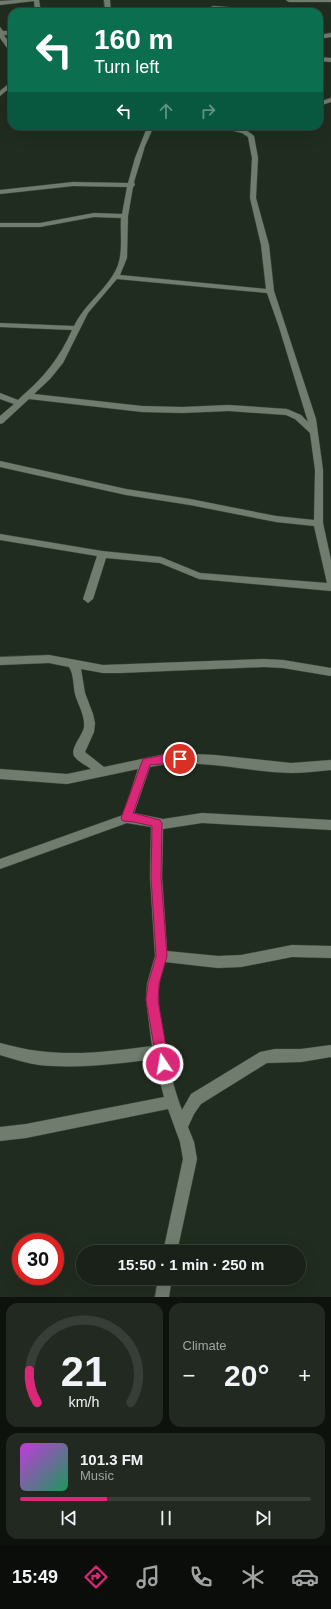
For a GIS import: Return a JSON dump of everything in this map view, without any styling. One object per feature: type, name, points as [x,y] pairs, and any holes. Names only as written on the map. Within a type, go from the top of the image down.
[{"type":"street","points":[[0,3],[32,0]]},
{"type":"street","points":[[289,0],[331,0]]},
{"type":"street","points":[[1,34],[8,45]]},
{"type":"street","points":[[0,94],[8,87]]},
{"type":"street","points":[[0,420],[48,377],[60,361],[84,313],[115,277],[121,266],[124,255],[125,216],[139,153],[150,130]]},
{"type":"street","points":[[238,130],[244,131],[251,136],[255,158],[253,198],[265,245],[270,291],[312,419],[319,470],[318,523],[331,581]]},
{"type":"street","points":[[0,192],[73,184],[132,185]]},
{"type":"street","points":[[0,224],[40,225],[94,215],[125,216]]},
{"type":"street","points":[[115,277],[270,291]]},
{"type":"street","points":[[0,324],[46,328],[76,328]]},
{"type":"street","points":[[0,396],[19,403]]},
{"type":"street","points":[[27,396],[142,409],[182,410],[228,408],[287,412],[298,417],[313,431]]},
{"type":"street","points":[[0,464],[126,492],[190,502],[276,519],[318,523]]},
{"type":"street","points":[[0,537],[102,554],[161,560],[199,576],[331,587]]},
{"type":"street","points":[[88,599],[102,554]]},
{"type":"street","points":[[0,661],[49,658],[103,669],[264,663],[331,672]]},
{"type":"street","points":[[73,664],[78,673],[80,693],[89,715],[89,728],[87,735],[79,749],[79,754],[103,772]]},
{"type":"street","points":[[0,774],[67,779],[170,758],[291,768],[331,765]]},
{"type":"street","points":[[127,818],[146,762]]},
{"type":"street","points":[[0,864],[127,818],[134,817],[167,824],[200,818],[256,820],[303,825],[331,825]]},
{"type":"street","points":[[157,823],[156,877],[161,956],[152,992],[160,1052],[172,1102],[187,1142],[190,1159],[172,1245]]},
{"type":"street","points":[[161,956],[218,962],[241,961],[292,951],[331,952]]},
{"type":"street","points":[[0,1049],[38,1058],[55,1059],[108,1058],[160,1052]]},
{"type":"street","points":[[181,1127],[189,1109],[196,1099],[265,1057],[274,1055],[307,1055],[323,1050],[331,1051]]},
{"type":"street","points":[[0,1134],[26,1131],[172,1102]]},
{"type":"street","points":[[162,1297],[164,1285]]},
{"type":"route","points":[[163,1064],[152,1000],[153,984],[161,956],[156,877],[157,823],[134,817],[127,818],[146,762],[170,758],[180,759]]}]
